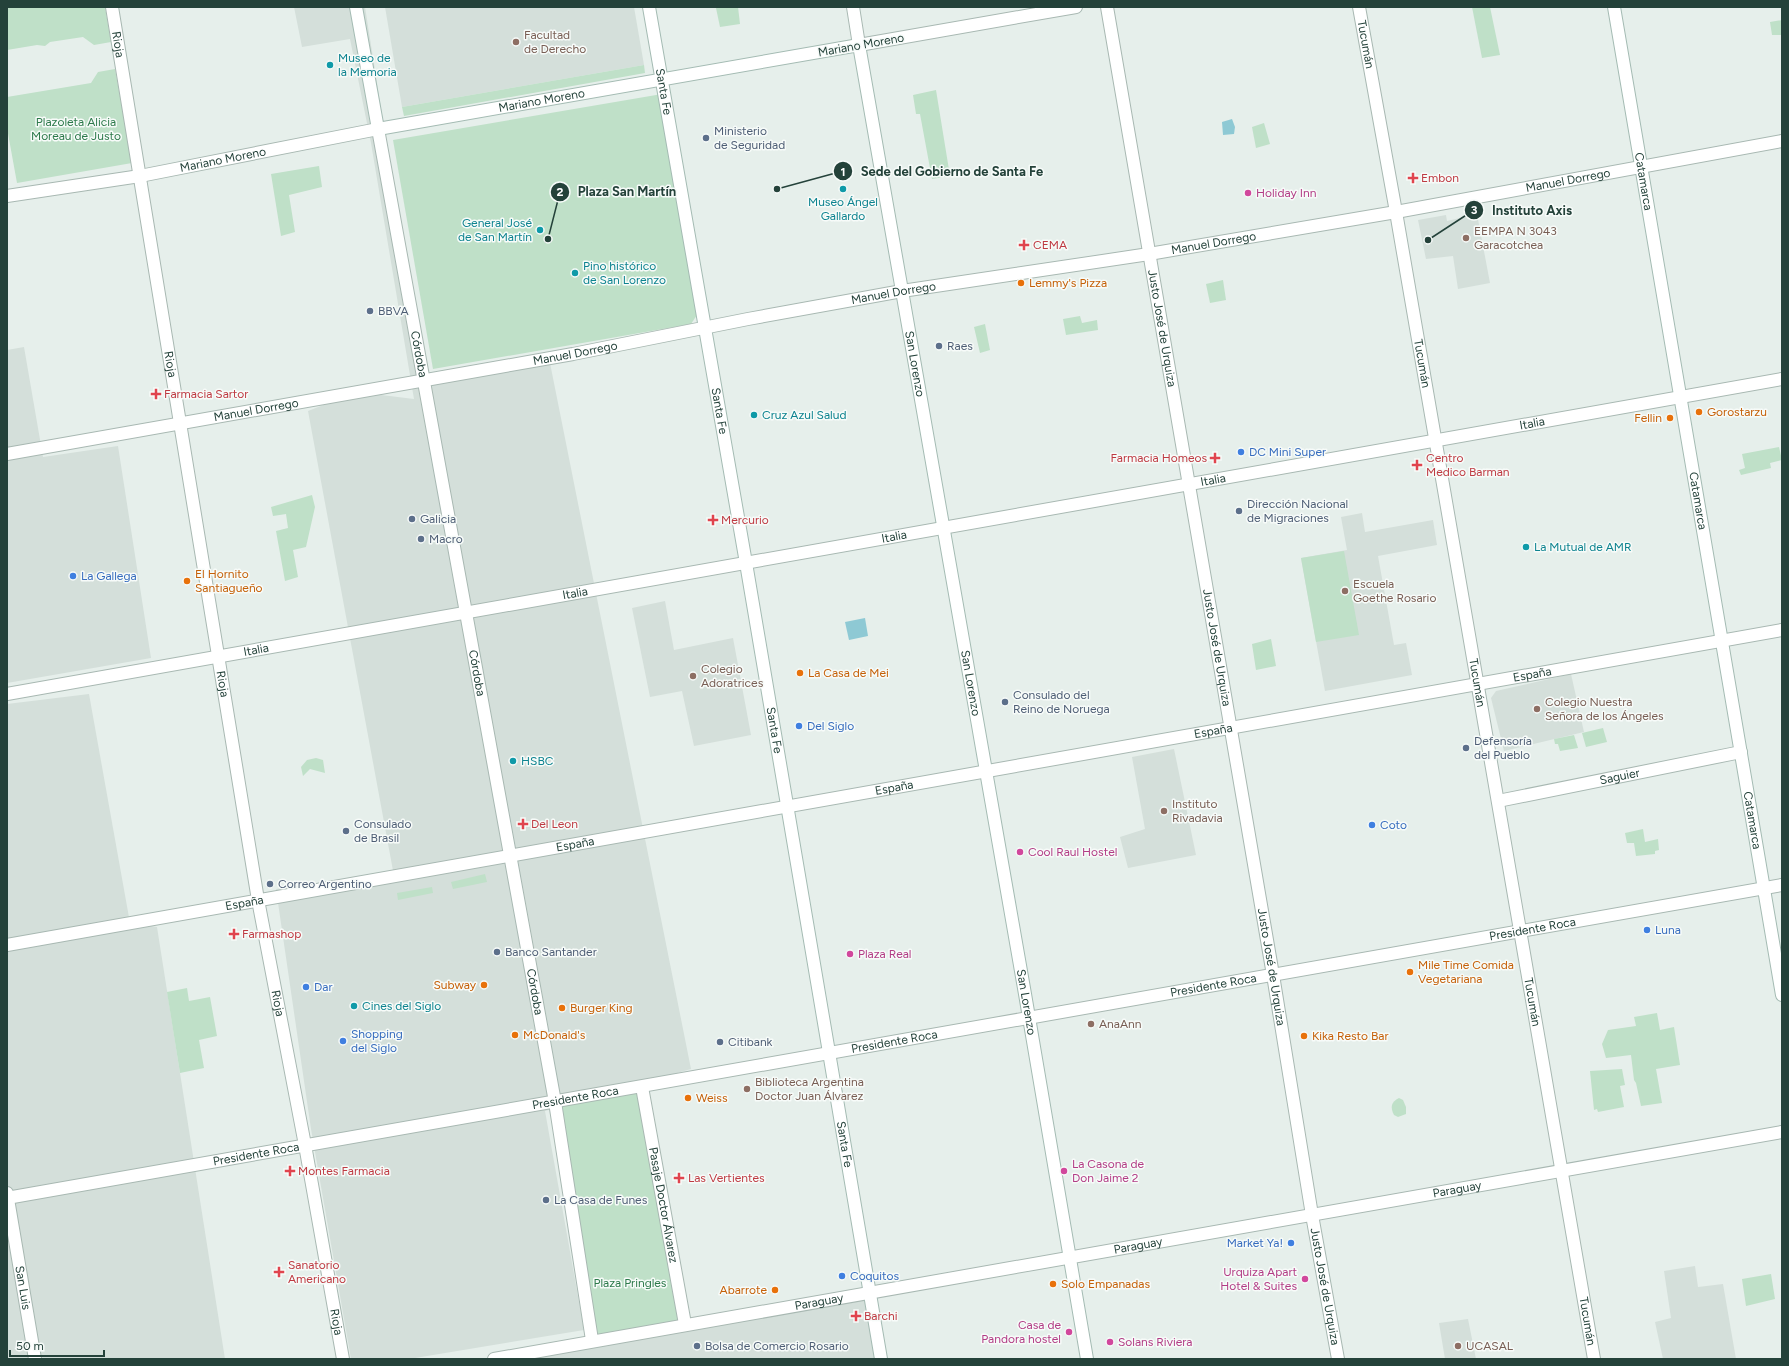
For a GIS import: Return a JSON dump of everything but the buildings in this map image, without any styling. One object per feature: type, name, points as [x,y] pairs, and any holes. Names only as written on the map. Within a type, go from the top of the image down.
[{"type":"street","name":"Rioja","points":[[112,7],[258,900],[305,1145],[343,1359]]},
{"type":"street","name":"Córdoba","points":[[356,7],[555,1102],[592,1340]]},
{"type":"street","name":"Santa Fe","points":[[649,7],[746,563],[786,807],[881,1359]]},
{"type":"street","name":"San Lorenzo","points":[[852,7],[944,528],[1087,1359]]},
{"type":"street","name":"Mariano Moreno","points":[[7,196],[140,176],[378,129],[1076,7]]},
{"type":"street","name":"Justo José de Urquiza","points":[[1107,7],[1273,975],[1312,1214],[1338,1359]]},
{"type":"street","name":"Tucumán","points":[[1359,7],[1436,441],[1594,1359]]},
{"type":"street","name":"Catamarca","points":[[1614,7],[1782,995]]},
{"type":"street","name":"Manuel Dorrego","points":[[7,454],[573,354],[705,327],[902,291],[1149,254],[1396,212],[1782,141]]},
{"type":"street","name":"Italia","points":[[7,694],[1782,379]]},
{"type":"street","name":"España","points":[[7,945],[1782,630]]},
{"type":"street","name":"Saguier","points":[[1498,801],[1741,752]]},
{"type":"street","name":"Presidente Roca","points":[[7,1196],[642,1087],[1782,885]]},
{"type":"street","name":"Pasaje Doctor Álvarez","points":[[642,1087],[685,1324]]},
{"type":"street","name":"Paraguay","points":[[494,1359],[592,1340],[1782,1132]]},
{"type":"street","name":"San Luis","points":[[7,1196],[36,1359]]},
{"type":"shaded area","points":[[294,7],[365,7],[424,380],[549,358],[691,1069],[545,1111],[584,1330],[409,1359],[351,1359],[311,1129],[276,889],[394,876],[308,411],[357,392],[414,399],[371,143],[350,39],[302,47]]},
{"type":"shaded area","name":"Facultad de Derecho","points":[[385,7],[634,7],[644,65],[402,107]]},
{"type":"shaded area","name":"EEMPA N 3043 Garacotchea","points":[[1477,214],[1490,283],[1458,289],[1453,256],[1426,259],[1418,220],[1446,215],[1447,221]]},
{"type":"shaded area","points":[[24,347],[43,457],[118,446],[151,658],[7,683],[7,350]]},
{"type":"shaded area","name":"Escuela Goethe Rosario","points":[[1362,513],[1365,532],[1433,520],[1437,545],[1378,556],[1394,645],[1406,643],[1412,675],[1325,691],[1301,558],[1347,550],[1341,517]]},
{"type":"shaded area","name":"Colegio Adoratrices","points":[[665,601],[674,650],[733,638],[751,735],[694,746],[682,691],[650,697],[632,608]]},
{"type":"shaded area","name":"Colegio Nuestra Señora de los Ángeles","points":[[1571,674],[1584,732],[1504,751],[1491,698],[1496,691]]},
{"type":"shaded area","points":[[89,694],[130,923],[157,927],[225,1359],[7,1359],[7,704]]},
{"type":"shaded area","name":"Instituto Rivadavia","points":[[1174,749],[1196,855],[1128,868],[1120,837],[1145,829],[1132,757]]},
{"type":"shaded area","points":[[1695,1266],[1698,1287],[1723,1284],[1736,1359],[1663,1359],[1655,1322],[1671,1318],[1664,1271]]},
{"type":"shaded area","points":[[869,1292],[881,1359],[494,1359]]},
{"type":"shaded area","name":"UCASAL","points":[[1468,1319],[1476,1359],[1445,1359],[1439,1323]]},
{"type":"green space","points":[[7,7],[105,7],[111,42],[94,45],[83,37],[50,42],[45,46],[37,45],[7,50]]},
{"type":"green space","points":[[738,7],[740,24],[720,27],[716,8]]},
{"type":"green space","points":[[1472,7],[1490,7],[1500,55],[1482,58]]},
{"type":"green space","points":[[1782,20],[1782,35],[1772,35],[1770,22]]},
{"type":"green space","points":[[644,65],[645,73],[404,116],[402,107]]},
{"type":"green space","name":"Plazoleta Alicia Moreau de Justo","points":[[115,69],[132,163],[17,183],[7,128],[7,97],[91,83],[98,72]]},
{"type":"green space","points":[[936,90],[950,176],[932,179],[920,114],[916,114],[913,95]]},
{"type":"green space","points":[[662,94],[699,312],[691,324],[433,369],[393,140]]},
{"type":"green space","points":[[1264,123],[1270,144],[1256,148],[1252,127]]},
{"type":"green space","points":[[319,166],[322,187],[289,195],[295,232],[281,236],[271,174]]},
{"type":"green space","points":[[1223,280],[1226,300],[1210,303],[1206,284]]},
{"type":"green space","points":[[1080,316],[1082,323],[1097,320],[1098,330],[1066,335],[1063,319]]},
{"type":"green space","points":[[985,324],[990,350],[980,353],[974,327]]},
{"type":"green space","points":[[1779,447],[1782,460],[1770,463],[1771,468],[1741,475],[1739,470],[1745,468],[1742,454]]},
{"type":"green space","points":[[312,495],[315,507],[306,547],[293,550],[298,577],[285,581],[276,531],[288,528],[286,514],[273,516],[271,507]]},
{"type":"green space","points":[[1344,551],[1359,635],[1316,642],[1301,558]]},
{"type":"green space","points":[[1271,639],[1276,666],[1256,670],[1252,644]]},
{"type":"green space","points":[[1603,728],[1607,742],[1586,747],[1582,733]]},
{"type":"green space","points":[[1574,735],[1578,748],[1560,751],[1558,744],[1555,744],[1554,739]]},
{"type":"green space","points":[[316,758],[323,760],[325,773],[310,769],[303,776],[301,767],[307,760]]},
{"type":"green space","points":[[1643,829],[1645,842],[1658,839],[1659,850],[1655,851],[1655,854],[1636,856],[1634,843],[1627,843],[1625,833]]},
{"type":"green space","points":[[485,874],[487,882],[453,889],[451,882]]},
{"type":"green space","points":[[432,887],[433,893],[398,900],[397,893]]},
{"type":"green space","points":[[187,988],[189,1001],[210,997],[217,1036],[199,1040],[204,1068],[180,1073],[167,992]]},
{"type":"green space","points":[[1657,1013],[1660,1030],[1674,1027],[1680,1065],[1656,1069],[1662,1103],[1641,1106],[1634,1080],[1631,1055],[1606,1058],[1602,1044],[1608,1030],[1636,1026],[1634,1017]]},
{"type":"green space","points":[[1622,1069],[1625,1085],[1620,1086],[1624,1107],[1598,1112],[1597,1109],[1594,1110],[1590,1071]]},
{"type":"green space","name":"Plaza Pringles","points":[[642,1087],[685,1324],[592,1340],[555,1102]]},
{"type":"green space","points":[[1399,1098],[1403,1100],[1406,1107],[1406,1114],[1398,1117],[1394,1115],[1392,1107],[1394,1101]]},
{"type":"green space","points":[[1771,1274],[1775,1299],[1746,1306],[1742,1279]]},
{"type":"water","points":[[1232,119],[1235,127],[1234,134],[1223,135],[1222,122]]},
{"type":"water","points":[[865,618],[868,636],[849,640],[845,622]]},
{"type":"place","name":"Facultad de Derecho","points":[[516,42]]},
{"type":"place","name":"Museo de la Memoria","points":[[330,65]]},
{"type":"place","name":"Ministerio de Seguridad","points":[[706,138]]},
{"type":"place","name":"Embon","points":[[1413,178]]},
{"type":"place","name":"Sede del Gobierno de Santa Fe","points":[[777,189]]},
{"type":"place","name":"Museo Ángel Gallardo","points":[[843,189]]},
{"type":"place","name":"Holiday Inn","points":[[1248,193]]},
{"type":"place","name":"General José de San Martín","points":[[540,230]]},
{"type":"place","name":"EEMPA N 3043 Garacotchea","points":[[1466,238]]},
{"type":"place","name":"Plaza San Martín","points":[[548,239]]},
{"type":"place","name":"Instituto Axis","points":[[1428,240]]},
{"type":"place","name":"CEMA","points":[[1024,245]]},
{"type":"place","name":"Pino histórico de San Lorenzo","points":[[575,273]]},
{"type":"place","name":"Lemmy's Pizza","points":[[1021,283]]},
{"type":"place","name":"BBVA","points":[[370,311]]},
{"type":"place","name":"Raes","points":[[939,346]]},
{"type":"place","name":"Farmacia Sartor","points":[[156,394]]},
{"type":"place","name":"Gorostarzu","points":[[1699,412]]},
{"type":"place","name":"Cruz Azul Salud","points":[[754,415]]},
{"type":"place","name":"Fellin","points":[[1670,418]]},
{"type":"place","name":"DC Mini Super","points":[[1241,452]]},
{"type":"place","name":"Farmacia Homeos","points":[[1215,458]]},
{"type":"place","name":"Centro Medico Barman","points":[[1417,465]]},
{"type":"place","name":"Dirección Nacional de Migraciones","points":[[1239,511]]},
{"type":"place","name":"Galicia","points":[[412,519]]},
{"type":"place","name":"Mercurio","points":[[713,520]]},
{"type":"place","name":"Macro","points":[[421,539]]},
{"type":"place","name":"La Mutual de AMR","points":[[1526,547]]},
{"type":"place","name":"La Gallega","points":[[73,576]]},
{"type":"place","name":"El Hornito Santiagueño","points":[[187,581]]},
{"type":"place","name":"Escuela Goethe Rosario","points":[[1345,591]]},
{"type":"place","name":"La Casa de Mei","points":[[800,673]]},
{"type":"place","name":"Colegio Adoratrices","points":[[693,676]]},
{"type":"place","name":"Consulado del Reino de Noruega","points":[[1005,702]]},
{"type":"place","name":"Colegio Nuestra Señora de los Ángeles","points":[[1537,709]]},
{"type":"place","name":"Del Siglo","points":[[799,726]]},
{"type":"place","name":"Defensoría del Pueblo","points":[[1466,748]]},
{"type":"place","name":"HSBC","points":[[513,761]]},
{"type":"place","name":"Instituto Rivadavia","points":[[1164,811]]},
{"type":"place","name":"Del Leon","points":[[523,824]]},
{"type":"place","name":"Coto","points":[[1372,825]]},
{"type":"place","name":"Consulado de Brasil","points":[[346,831]]},
{"type":"place","name":"Cool Raul Hostel","points":[[1020,852]]},
{"type":"place","name":"Correo Argentino","points":[[270,884]]},
{"type":"place","name":"Luna","points":[[1647,930]]},
{"type":"place","name":"Farmashop","points":[[234,934]]},
{"type":"place","name":"Banco Santander","points":[[497,952]]},
{"type":"place","name":"Plaza Real","points":[[850,954]]},
{"type":"place","name":"Mile Time Comida Vegetariana","points":[[1410,972]]},
{"type":"place","name":"Subway","points":[[484,985]]},
{"type":"place","name":"Dar","points":[[306,987]]},
{"type":"place","name":"Cines del Siglo","points":[[354,1006]]},
{"type":"place","name":"Burger King","points":[[562,1008]]},
{"type":"place","name":"AnaAnn","points":[[1091,1024]]},
{"type":"place","name":"McDonald's","points":[[515,1035]]},
{"type":"place","name":"Kika Resto Bar","points":[[1304,1036]]},
{"type":"place","name":"Shopping del Siglo","points":[[343,1041]]},
{"type":"place","name":"Citibank","points":[[720,1042]]},
{"type":"place","name":"Biblioteca Argentina Doctor Juan Álvarez","points":[[747,1089]]},
{"type":"place","name":"Weiss","points":[[688,1098]]},
{"type":"place","name":"Montes Farmacia","points":[[290,1171]]},
{"type":"place","name":"La Casona de Don Jaime 2","points":[[1064,1171]]},
{"type":"place","name":"Las Vertientes","points":[[679,1178]]},
{"type":"place","name":"La Casa de Funes","points":[[546,1200]]},
{"type":"place","name":"Market Ya!","points":[[1291,1243]]},
{"type":"place","name":"Sanatorio Americano","points":[[279,1272]]},
{"type":"place","name":"Coquitos","points":[[842,1276]]},
{"type":"place","name":"Urquiza Apart Hotel & Suites","points":[[1305,1279]]},
{"type":"place","name":"Solo Empanadas","points":[[1053,1284]]},
{"type":"place","name":"Abarrote","points":[[775,1290]]},
{"type":"place","name":"Barchi","points":[[856,1316]]},
{"type":"place","name":"Casa de Pandora hostel","points":[[1069,1332]]},
{"type":"place","name":"Solans Riviera","points":[[1110,1342]]},
{"type":"place","name":"Bolsa de Comercio Rosario","points":[[697,1346]]},
{"type":"place","name":"UCASAL","points":[[1458,1346]]}]
